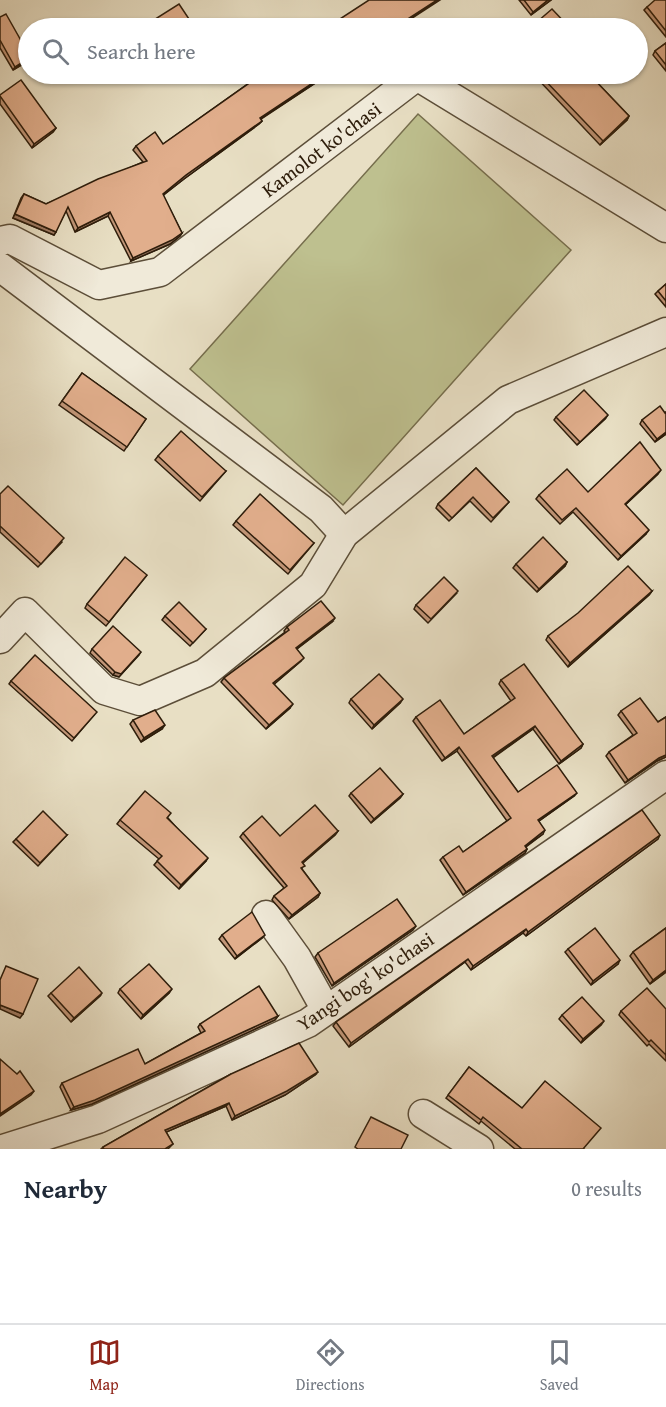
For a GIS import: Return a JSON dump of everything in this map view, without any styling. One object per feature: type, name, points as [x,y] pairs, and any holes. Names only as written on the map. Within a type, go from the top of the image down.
[{"type":"street","name":"Kamolot ko'chasi","points":[[0,241],[10,239],[99,285],[160,272],[407,84]]},
{"type":"street","name":"Kamolot ko'chasi","points":[[430,84],[666,228]]},
{"type":"street","points":[[0,267],[321,509],[344,534]]},
{"type":"street","points":[[0,639],[25,612],[104,690],[140,701],[205,673],[313,585],[344,534],[508,400],[666,332]]},
{"type":"street","name":"Yangi bog' ko'chasi","points":[[3,1149],[98,1119],[308,1023],[666,775]]},
{"type":"street","points":[[266,915],[297,958],[326,1010]]},
{"type":"street","points":[[423,1114],[479,1149]]},
{"type":"green space","points":[[418,114],[571,250],[343,505],[190,369]]},
{"type":"building","points":[[369,0],[437,0],[409,18],[341,18]]},
{"type":"building","points":[[524,0],[548,0],[533,12]]},
{"type":"building","points":[[655,0],[666,0],[666,31],[647,7]]},
{"type":"building","points":[[179,4],[188,18],[157,18]]},
{"type":"building","points":[[552,9],[561,18],[542,18]]},
{"type":"building","points":[[6,14],[18,35],[18,65],[15,67],[0,40],[0,17]]},
{"type":"building","points":[[666,43],[666,65],[655,51]]},
{"type":"building","points":[[18,82],[24,84],[56,128],[34,144],[0,95]]},
{"type":"building","points":[[248,84],[311,84],[260,118],[262,121],[163,194],[182,233],[133,258],[110,212],[78,228],[68,207],[56,232],[15,214],[24,194],[46,204],[98,179],[147,161],[136,146],[155,132],[163,144]]},
{"type":"building","points":[[549,84],[599,84],[629,116],[603,141]]},
{"type":"building","points":[[666,284],[666,301],[658,291]]},
{"type":"building","points":[[82,373],[146,419],[127,447],[62,401]]},
{"type":"building","points":[[584,390],[608,415],[580,442],[556,417]]},
{"type":"building","points":[[660,406],[666,412],[666,432],[657,439],[642,420]]},
{"type":"building","points":[[181,431],[226,471],[202,497],[158,456]]},
{"type":"building","points":[[640,442],[661,470],[625,504],[649,530],[621,556],[576,508],[562,520],[539,495],[567,469],[588,492]]},
{"type":"building","points":[[476,468],[509,502],[493,518],[473,497],[452,518],[438,504]]},
{"type":"building","points":[[8,486],[64,538],[41,564],[0,526],[0,494]]},
{"type":"building","points":[[260,494],[314,543],[290,570],[236,521]]},
{"type":"building","points":[[543,537],[567,562],[539,589],[516,564]]},
{"type":"building","points":[[125,557],[147,575],[109,622],[87,604]]},
{"type":"building","points":[[628,566],[652,591],[570,663],[548,636],[578,613]]},
{"type":"building","points":[[444,577],[458,591],[431,619],[416,605]]},
{"type":"building","points":[[321,601],[335,618],[296,648],[304,658],[273,683],[293,704],[269,725],[224,678],[289,630],[287,627]]},
{"type":"building","points":[[179,602],[206,629],[193,643],[165,616]]},
{"type":"building","points":[[113,626],[141,652],[121,674],[115,672],[92,649]]},
{"type":"building","points":[[35,655],[97,712],[74,738],[11,681]]},
{"type":"building","points":[[524,664],[583,744],[561,761],[535,726],[492,756],[518,792],[557,765],[577,793],[538,820],[545,830],[525,846],[527,849],[466,892],[443,857],[459,846],[463,852],[511,818],[459,747],[445,758],[416,717],[440,700],[464,734],[515,698],[501,680]]},
{"type":"building","points":[[379,674],[403,699],[374,725],[351,699]]},
{"type":"building","points":[[640,698],[658,722],[666,717],[666,755],[628,780],[609,752],[637,733],[621,711]]},
{"type":"building","points":[[155,710],[165,725],[144,738],[133,720]]},
{"type":"building","points":[[380,768],[403,794],[374,819],[351,793]]},
{"type":"building","points":[[145,791],[171,813],[167,818],[208,858],[181,885],[157,861],[162,856],[120,820]]},
{"type":"building","points":[[315,805],[338,831],[302,862],[305,866],[301,868],[320,893],[292,915],[274,896],[287,886],[243,833],[262,816],[280,836]]},
{"type":"building","points":[[642,810],[660,835],[528,932],[526,929],[473,966],[468,959],[351,1043],[336,1022]]},
{"type":"building","points":[[43,811],[67,835],[40,863],[16,839]]},
{"type":"building","points":[[397,899],[416,926],[334,983],[318,953]]},
{"type":"building","points":[[252,912],[265,935],[237,956],[222,935]]},
{"type":"building","points":[[595,928],[620,960],[593,981],[568,949]]},
{"type":"building","points":[[666,928],[666,970],[653,980],[633,952]]},
{"type":"building","points":[[149,964],[172,989],[143,1015],[120,989]]},
{"type":"building","points":[[6,966],[38,979],[23,1014],[0,1005],[0,980]]},
{"type":"building","points":[[79,967],[102,993],[74,1018],[51,993]]},
{"type":"building","points":[[259,986],[278,1016],[95,1100],[74,1107],[62,1083],[138,1049],[145,1064],[205,1031],[200,1024]]},
{"type":"building","points":[[647,988],[666,1009],[666,1055],[651,1040],[649,1042],[621,1011]]},
{"type":"building","points":[[582,997],[604,1021],[583,1039],[562,1015]]},
{"type":"building","points":[[299,1043],[318,1072],[287,1091],[235,1116],[229,1103],[165,1130],[173,1144],[165,1149],[104,1149],[103,1147],[231,1074]]},
{"type":"building","points":[[0,1059],[17,1074],[20,1071],[34,1091],[0,1114]]},
{"type":"building","points":[[469,1067],[522,1108],[545,1081],[601,1128],[583,1149],[522,1149],[483,1117],[481,1120],[448,1095]]},
{"type":"building","points":[[371,1117],[408,1135],[401,1149],[358,1149],[355,1147]]}]
